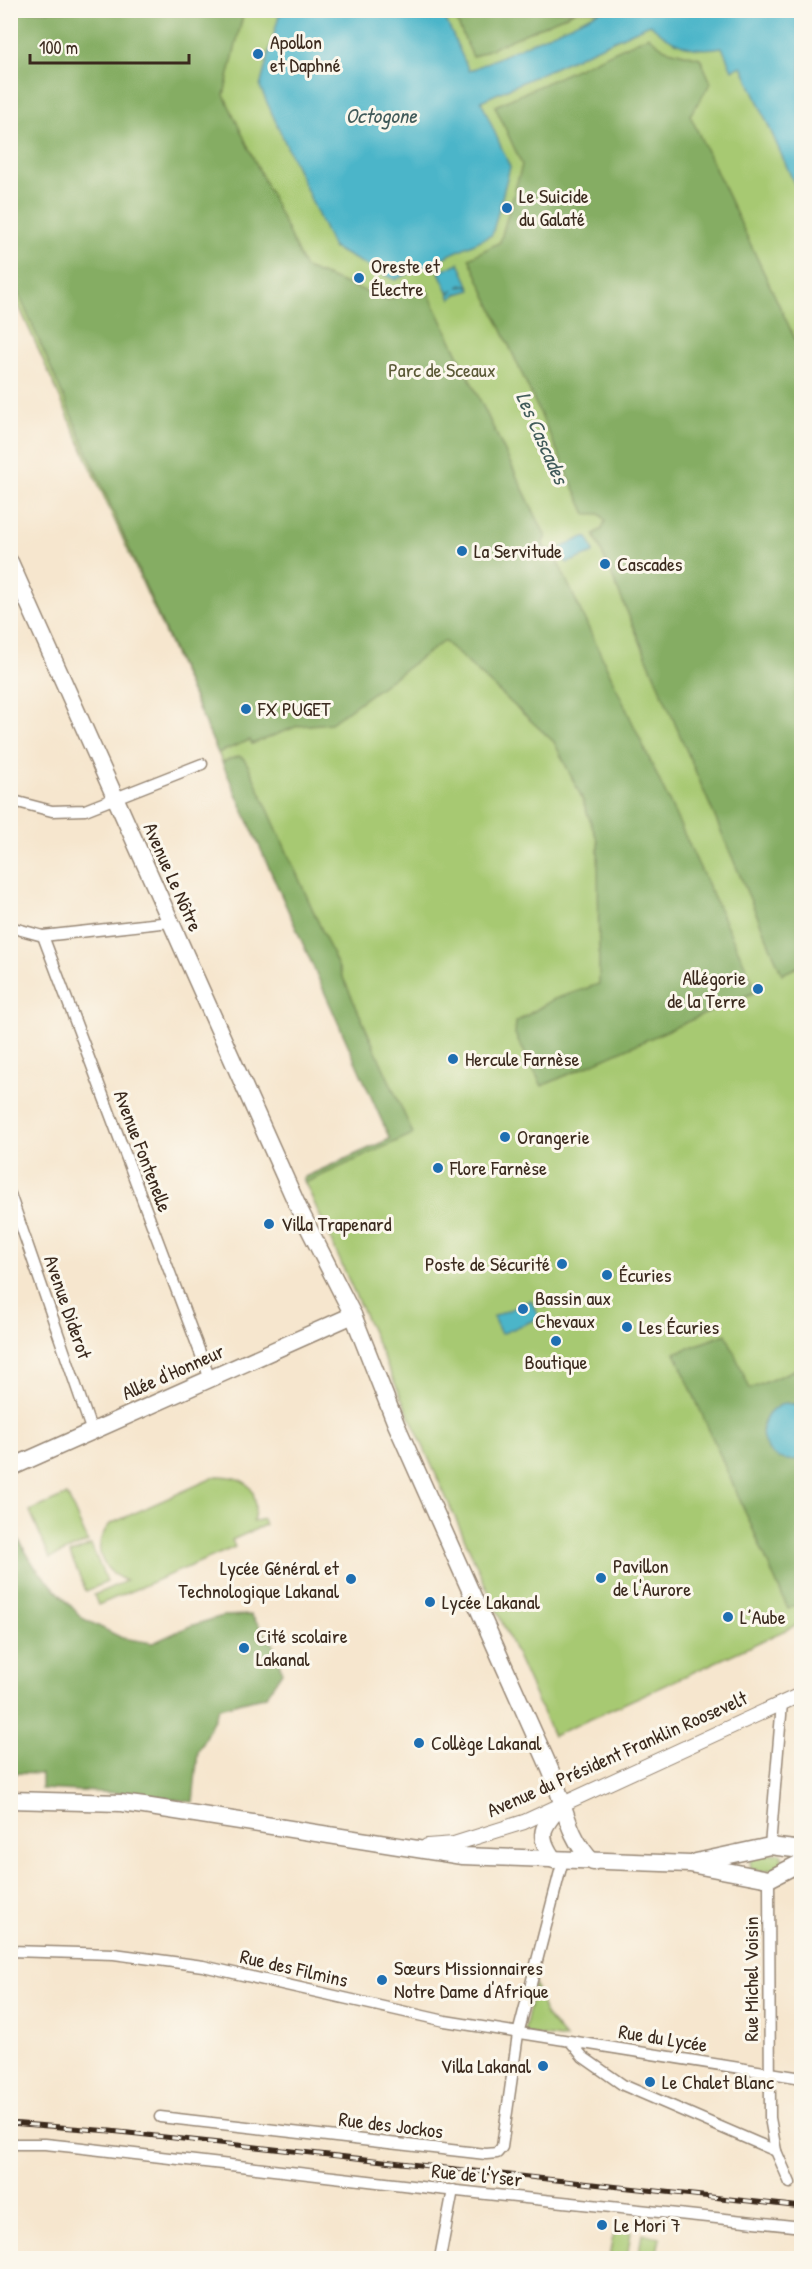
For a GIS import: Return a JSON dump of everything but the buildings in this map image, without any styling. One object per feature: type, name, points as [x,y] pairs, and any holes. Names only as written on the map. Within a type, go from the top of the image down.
[{"type":"main road","name":"Avenue Le Nôtre","points":[[10,562],[122,797],[171,922],[299,1209],[332,1293],[348,1316],[537,1740],[572,1834],[579,1847],[590,1859]]},
{"type":"main road","name":"Allée d'Honneur","points":[[10,1468],[348,1316]]},
{"type":"main road","name":"Avenue du Président Franklin Roosevelt","points":[[10,1800],[121,1803],[462,1856],[690,1864]]},
{"type":"main road","points":[[562,1804],[543,1829],[542,1834],[550,1858],[572,1834]]},
{"type":"main road","points":[[786,1848],[798,1868],[769,1879],[690,1864],[748,1851],[786,1848]]},
{"type":"main road","points":[[746,1874],[748,1851]]},
{"type":"street","points":[[10,800],[52,811],[85,810],[202,764]]},
{"type":"street","points":[[10,927],[43,936],[171,922]]},
{"type":"street","name":"Avenue Fontenelle","points":[[43,936],[210,1379]]},
{"type":"street","name":"Avenue Diderot","points":[[10,1194],[92,1432]]},
{"type":"street","name":"Avenue du Président Franklin Roosevelt","points":[[411,1847],[454,1844],[525,1822],[801,1694]]},
{"type":"street","points":[[782,1703],[786,1848]]},
{"type":"street","points":[[518,2034],[550,1858]]},
{"type":"street","name":"Rue Michel Voisin","points":[[769,1879],[770,2118],[776,2151],[790,2183]]},
{"type":"street","name":"Rue des Filmins","points":[[10,1951],[114,1953],[202,1966],[445,2021],[518,2034]]},
{"type":"street","name":"Rue du Lycée","points":[[518,2034],[801,2078]]},
{"type":"street","name":"Rue des Jockos","points":[[160,2117],[486,2154],[497,2152],[502,2147],[518,2034]]},
{"type":"street","points":[[571,2042],[583,2057],[623,2085],[776,2151]]},
{"type":"street","name":"Rue de l'Yser","points":[[10,2144],[45,2144],[801,2227]]},
{"type":"street","points":[[440,2259],[453,2190]]},
{"type":"green space","name":"Parc de Sceaux","points":[[10,11],[801,11],[801,1623],[553,1736],[303,1178],[390,1139],[11,288]]},
{"type":"green space","points":[[10,11],[244,11],[224,95],[305,268],[388,300],[425,286],[546,537],[543,545],[547,550],[552,550],[564,575],[757,991],[542,1086],[515,1034],[516,1022],[552,1000],[599,984],[598,842],[581,796],[554,742],[444,641],[331,723],[298,726],[252,744],[250,740],[218,753],[11,276]]},
{"type":"green space","points":[[452,11],[576,11],[473,57]]},
{"type":"green space","points":[[648,36],[665,49],[700,58],[711,83],[690,115],[801,352],[802,965],[782,974],[594,534],[602,529],[605,521],[599,514],[586,514],[469,258],[500,242],[522,165],[495,106]]},
{"type":"green space","points":[[239,756],[249,767],[413,1134],[305,1183],[303,1178],[390,1139],[222,762]]},
{"type":"green space","points":[[726,1334],[750,1389],[801,1367],[801,1405],[796,1403],[772,1412],[765,1419],[761,1432],[796,1460],[801,1458],[801,1603],[788,1609],[675,1353]]},
{"type":"green space","points":[[217,1476],[238,1479],[250,1487],[255,1502],[253,1522],[263,1519],[265,1525],[232,1540],[235,1547],[98,1605],[94,1595],[126,1581],[110,1571],[101,1557],[101,1541],[110,1524]]},
{"type":"green space","points":[[67,1495],[88,1542],[50,1558],[30,1511]]},
{"type":"green space","points":[[11,1527],[35,1567],[82,1618],[122,1638],[153,1643],[190,1626],[223,1616],[251,1615],[274,1645],[282,1672],[266,1696],[219,1708],[198,1752],[193,1802],[138,1794],[41,1789],[41,1774],[11,1773]]},
{"type":"green space","points":[[91,1545],[107,1582],[86,1591],[70,1554]]},
{"type":"green space","points":[[781,1853],[783,1864],[772,1870],[751,1869],[750,1861],[755,1855]]},
{"type":"green space","points":[[535,1983],[545,2014],[566,2039],[524,2033]]},
{"type":"green space","points":[[614,2229],[631,2232],[627,2258],[609,2258]]},
{"type":"green space","points":[[642,2234],[660,2237],[656,2258],[638,2258]]},
{"type":"water","name":"Octogone","points":[[290,10],[442,11],[469,71],[601,11],[801,11],[801,199],[742,66],[732,70],[722,47],[692,48],[674,42],[650,24],[481,101],[510,167],[492,235],[395,280],[333,248],[260,87],[279,15]]},
{"type":"water","points":[[459,263],[469,285],[458,287],[469,286],[471,290],[457,294],[451,299],[449,295],[455,289],[449,294],[439,272]]},
{"type":"water","points":[[584,537],[588,538],[593,553],[566,562],[560,550],[562,547]]},
{"type":"water","name":"Bassin aux Chevaux","points":[[531,1300],[539,1318],[501,1334],[493,1317]]},
{"type":"water","points":[[785,1403],[801,1405],[801,1458],[788,1460],[777,1457],[769,1451],[764,1441],[762,1431],[765,1420],[772,1410]]},
{"type":"railway","points":[[10,2123],[110,2131],[802,2207]]},
{"type":"place","name":"Apollon et Daphné","points":[[258,54]]},
{"type":"place","name":"Le Suicide du Galaté","points":[[507,208]]},
{"type":"place","name":"Oreste et Électre","points":[[359,278]]},
{"type":"place","name":"La Servitude","points":[[462,551]]},
{"type":"place","name":"Cascades","points":[[605,564]]},
{"type":"place","name":"FX PUGET","points":[[246,709]]},
{"type":"place","name":"Allégorie de la Terre","points":[[758,989]]},
{"type":"place","name":"Hercule Farnèse","points":[[453,1059]]},
{"type":"place","name":"Orangerie","points":[[505,1137]]},
{"type":"place","name":"Flore Farnèse","points":[[438,1168]]},
{"type":"place","name":"Villa Trapenard","points":[[269,1224]]},
{"type":"place","name":"Poste de Sécurité","points":[[562,1264]]},
{"type":"place","name":"Écuries","points":[[607,1275]]},
{"type":"place","name":"Bassin aux Chevaux","points":[[523,1309]]},
{"type":"place","name":"Les Écuries","points":[[627,1327]]},
{"type":"place","name":"Boutique","points":[[556,1341]]},
{"type":"place","name":"Pavillon de l'Aurore","points":[[601,1578]]},
{"type":"place","name":"Lycée Général et Technologique Lakanal","points":[[351,1579]]},
{"type":"place","name":"Lycée Lakanal","points":[[430,1602]]},
{"type":"place","name":"L’Aube","points":[[728,1617]]},
{"type":"place","name":"Cité scolaire Lakanal","points":[[244,1648]]},
{"type":"place","name":"Collège Lakanal","points":[[419,1743]]},
{"type":"place","name":"Sœurs Missionnaires Notre Dame d'Afrique","points":[[382,1980]]},
{"type":"place","name":"Villa Lakanal","points":[[543,2066]]},
{"type":"place","name":"Le Chalet Blanc","points":[[650,2082]]},
{"type":"place","name":"Le Mori 7","points":[[602,2225]]},
{"type":"water label","name":"Les Cascades","points":[[542,438]]}]
